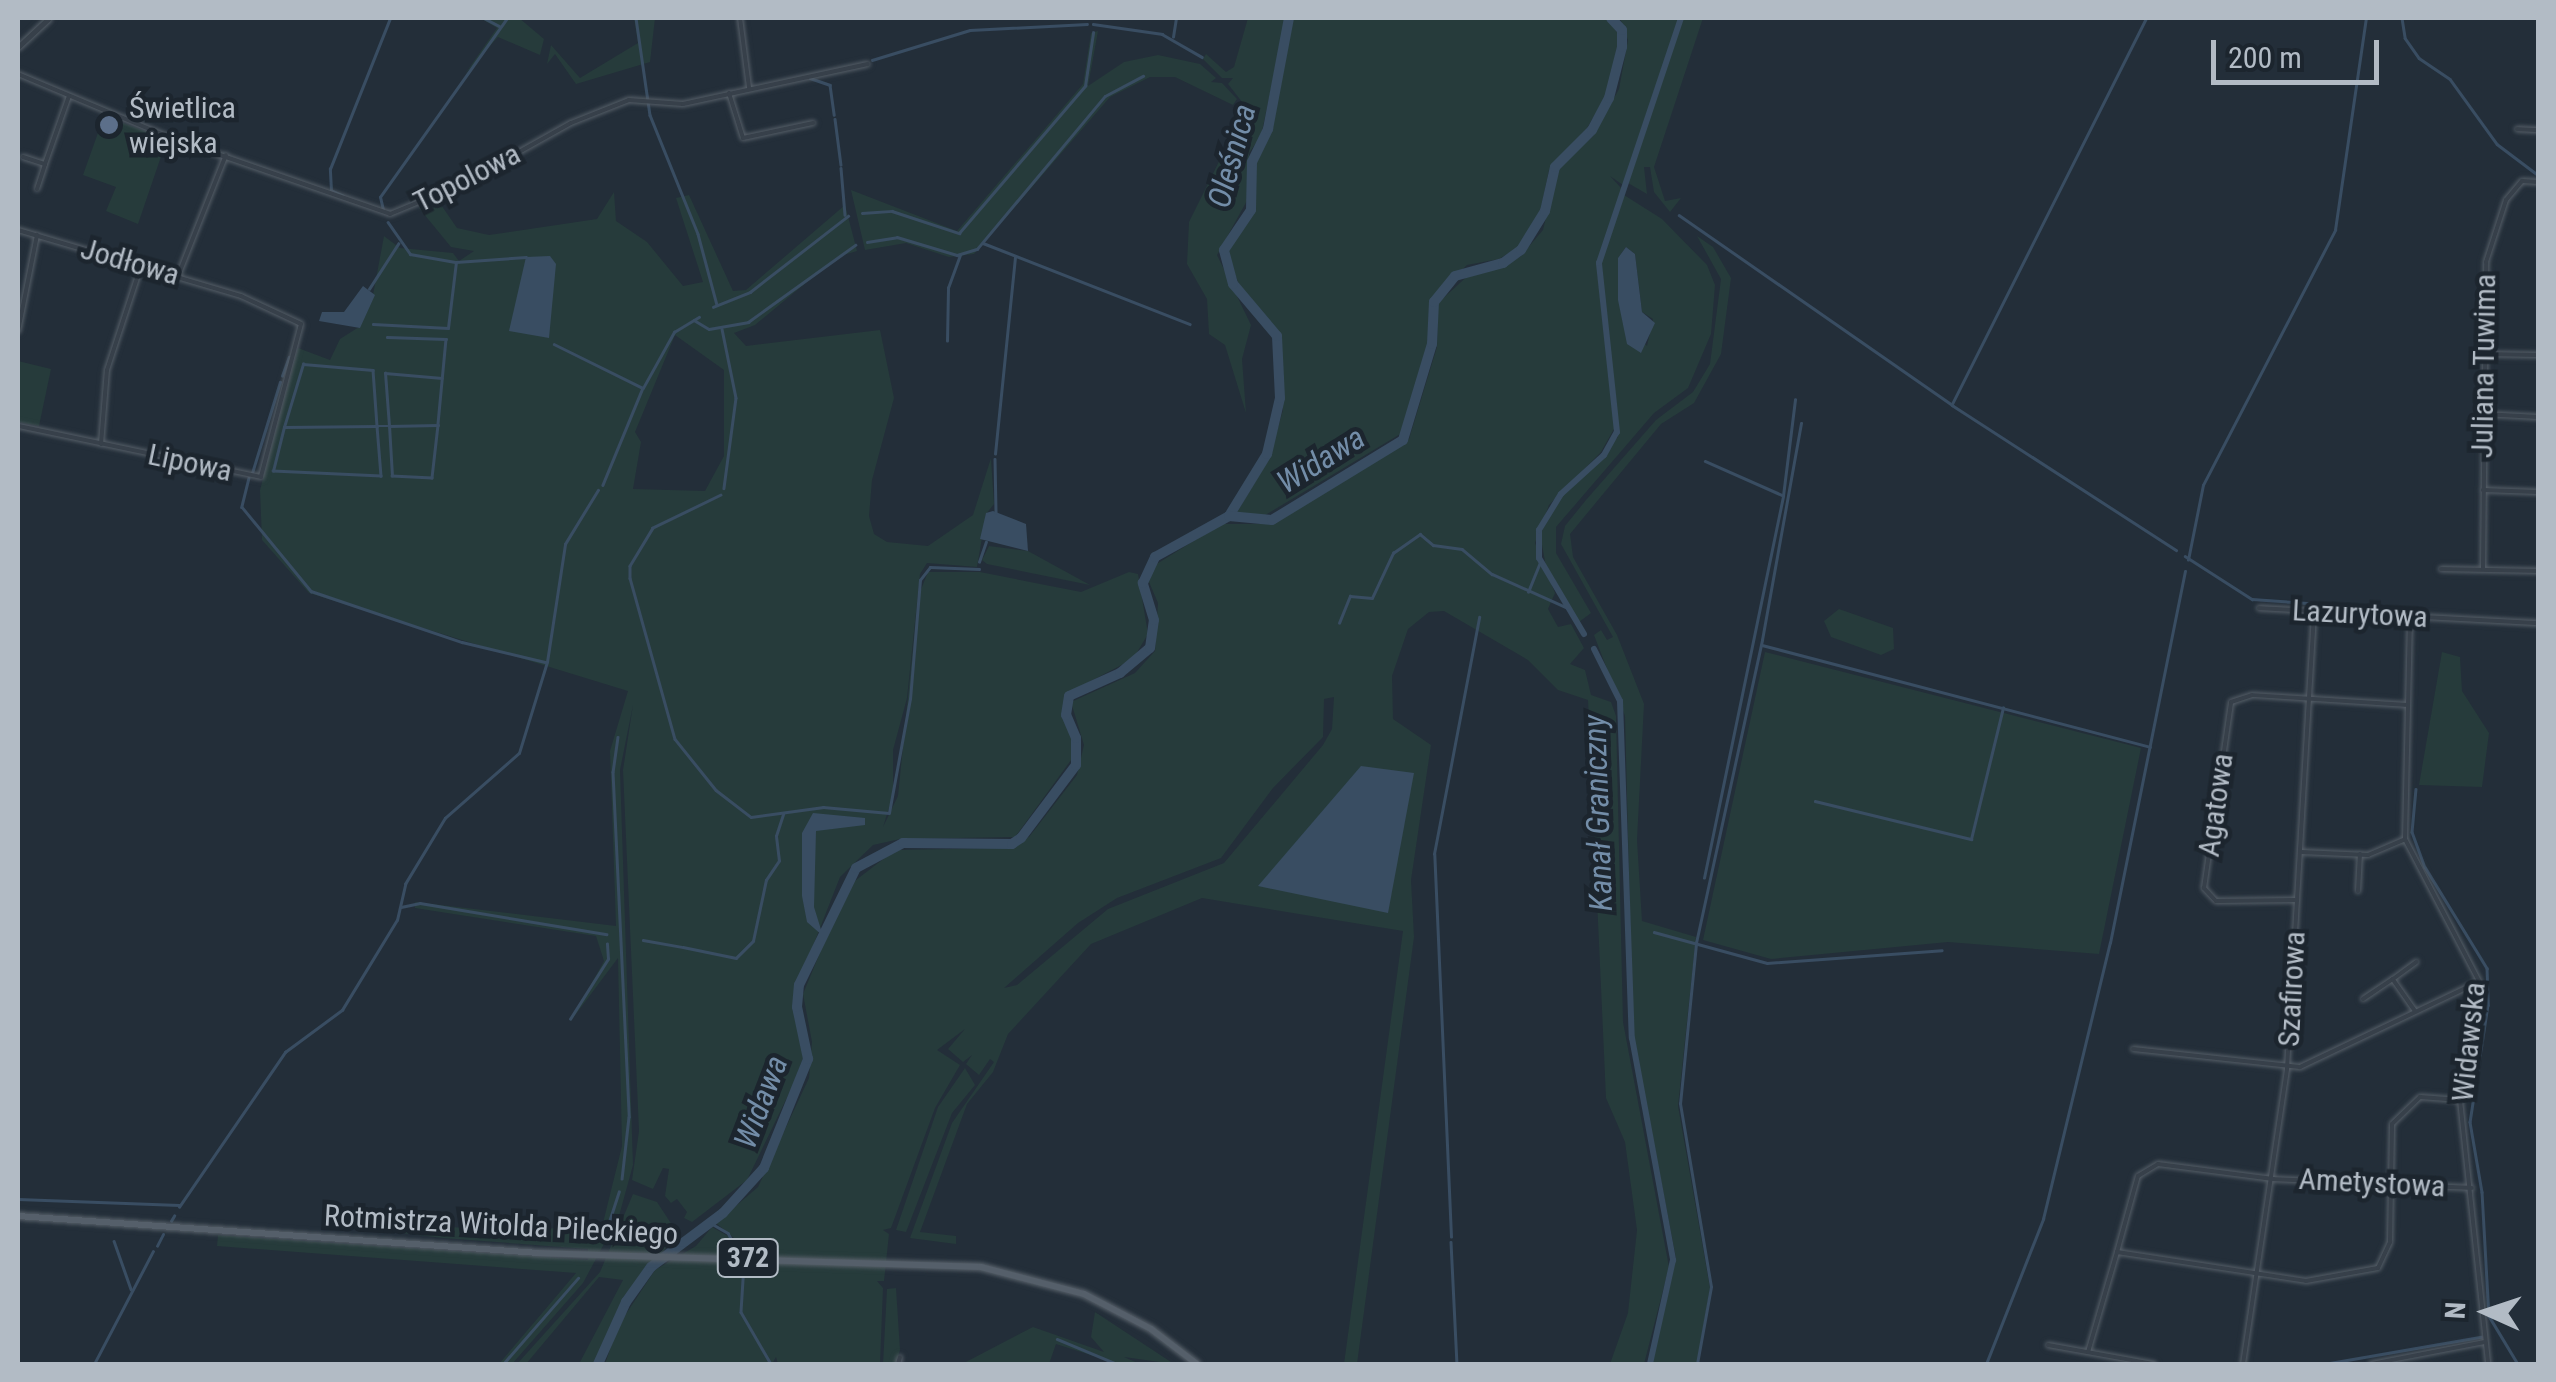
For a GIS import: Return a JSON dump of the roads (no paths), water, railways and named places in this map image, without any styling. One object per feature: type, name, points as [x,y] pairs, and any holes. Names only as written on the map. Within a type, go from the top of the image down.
[{"type":"main road","name":"Rotmistrza Witolda Pileckiego","points":[[18,1216],[588,1256],[908,1261],[1000,1270],[1060,1284],[1130,1316],[1197,1364]]},
{"type":"street","points":[[18,47],[49,18]]},
{"type":"street","points":[[740,18],[749,87]]},
{"type":"street","name":"Topolowa","points":[[18,74],[394,214],[580,118],[645,98],[677,104],[868,64]]},
{"type":"street","points":[[729,92],[744,138],[813,123]]},
{"type":"street","points":[[37,189],[69,96]]},
{"type":"street","points":[[2517,129],[2538,130]]},
{"type":"street","points":[[178,276],[226,154]]},
{"type":"street","points":[[23,157],[45,164]]},
{"type":"street","name":"Juliana Tuwima","points":[[2483,570],[2489,245],[2506,200],[2530,179],[2538,182]]},
{"type":"street","name":"Jodłowa","points":[[18,230],[241,296]]},
{"type":"street","points":[[18,331],[37,236]]},
{"type":"street","points":[[101,444],[107,370],[141,266]]},
{"type":"street","name":"Lipowa","points":[[18,426],[260,476],[301,324],[241,296]]},
{"type":"street","points":[[2484,354],[2538,355]]},
{"type":"street","points":[[2483,414],[2538,416]]},
{"type":"street","points":[[2482,490],[2538,492]]},
{"type":"street","points":[[2441,568],[2538,571]]},
{"type":"street","name":"Lazurytowa","points":[[2259,608],[2538,623]]},
{"type":"street","name":"Szafirowa","points":[[2243,1364],[2287,1068],[2314,611]]},
{"type":"street","name":"Widawska","points":[[2410,618],[2405,839],[2479,981],[2460,1100],[2488,1364]]},
{"type":"street","name":"Agatowa","points":[[2297,900],[2216,901],[2204,888],[2231,702],[2244,695],[2308,698]]},
{"type":"street","points":[[2308,698],[2408,705]]},
{"type":"street","points":[[2301,852],[2360,854],[2405,839]]},
{"type":"street","points":[[2358,891],[2360,854]]},
{"type":"street","points":[[2363,999],[2416,962]]},
{"type":"street","points":[[2393,978],[2415,1010]]},
{"type":"street","points":[[2133,1050],[2287,1068],[2479,981]]},
{"type":"street","points":[[2088,1352],[2117,1252],[2306,1281],[2378,1268],[2389,1251],[2398,1116],[2420,1097],[2460,1100]]},
{"type":"street","name":"Ametystowa","points":[[2117,1252],[2146,1167],[2165,1163],[2273,1179],[2472,1188]]},
{"type":"street","points":[[2371,1364],[2484,1342]]},
{"type":"street","points":[[2048,1345],[2154,1364]]},
{"type":"street","points":[[898,1364],[900,1358]]},
{"type":"water","points":[[1626,247],[1635,254],[1642,312],[1655,323],[1641,353],[1627,344],[1618,300],[1618,258]]},
{"type":"water","points":[[550,256],[556,264],[549,338],[509,331],[526,257]]},
{"type":"water","points":[[363,286],[375,295],[360,328],[319,321],[322,312],[344,312]]},
{"type":"water","points":[[993,511],[1026,524],[1028,551],[980,539],[986,513]]},
{"type":"water","points":[[1361,766],[1414,773],[1388,913],[1258,886]]},
{"type":"water","points":[[813,813],[865,818],[865,825],[816,831],[814,907],[823,936],[807,922],[802,896],[802,833]]},
{"type":"waterway","points":[[343,196],[331,191],[330,169],[390,18]]},
{"type":"waterway","points":[[484,18],[499,26]]},
{"type":"waterway","points":[[383,210],[380,197],[507,18]]},
{"type":"waterway","points":[[636,18],[650,115],[698,234],[717,305]]},
{"type":"waterway","points":[[1173,37],[1176,18]]},
{"type":"waterway","name":"Oleśnica","points":[[1229,516],[1267,454],[1280,398],[1277,336],[1233,284],[1224,250],[1251,210],[1252,162],[1268,129],[1289,18]]},
{"type":"waterway","name":"Widawa","points":[[598,1364],[626,1302],[651,1267],[723,1213],[764,1168],[808,1059],[797,1007],[799,985],[856,868],[903,843],[1012,844],[1021,838],[1076,765],[1076,738],[1066,715],[1069,696],[1120,673],[1150,648],[1154,620],[1143,583],[1155,557],[1229,516],[1272,520],[1403,440],[1432,344],[1434,302],[1455,276],[1503,263],[1521,250],[1545,211],[1555,167],[1592,130],[1609,98],[1622,47],[1622,30],[1611,18]]},
{"type":"waterway","name":"Kanał Graniczny","points":[[1584,634],[1539,558],[1539,530],[1561,494],[1604,455],[1617,432],[1599,263],[1681,18]]},
{"type":"waterway","points":[[1952,404],[2146,18]]},
{"type":"waterway","points":[[2188,560],[2203,485],[2335,230],[2366,18]]},
{"type":"waterway","points":[[2402,18],[2405,38],[2419,58],[2450,79],[2497,144],[2538,175]]},
{"type":"waterway","points":[[872,60],[970,30],[1087,24]]},
{"type":"waterway","points":[[1093,24],[1162,34],[1202,57]]},
{"type":"waterway","points":[[862,213],[892,211],[959,233],[1085,86],[1093,33]]},
{"type":"waterway","points":[[867,242],[897,237],[957,255],[977,249],[1105,96],[1143,76]]},
{"type":"waterway","points":[[810,78],[830,85],[834,115]]},
{"type":"waterway","points":[[835,119],[841,165]]},
{"type":"waterway","points":[[841,168],[845,215]]},
{"type":"waterway","points":[[1679,215],[1952,405],[2176,550]]},
{"type":"waterway","points":[[713,307],[750,292],[848,216]]},
{"type":"waterway","points":[[388,222],[410,254],[456,262],[526,257]]},
{"type":"waterway","points":[[983,243],[1190,324]]},
{"type":"waterway","points":[[369,289],[398,244]]},
{"type":"waterway","points":[[694,320],[709,329],[748,322],[855,245]]},
{"type":"waterway","points":[[947,341],[948,288],[960,255]]},
{"type":"waterway","points":[[995,454],[1015,257]]},
{"type":"waterway","points":[[373,324],[448,328],[456,262]]},
{"type":"waterway","points":[[643,388],[674,332],[699,317]]},
{"type":"waterway","points":[[722,329],[736,398],[724,488]]},
{"type":"waterway","points":[[387,337],[446,339],[438,424]]},
{"type":"waterway","points":[[554,344],[643,388],[603,485]]},
{"type":"waterway","points":[[282,376],[289,357]]},
{"type":"waterway","points":[[284,427],[303,364],[373,370],[377,426],[381,476],[273,471],[284,427],[377,426],[389,426],[438,425],[432,478],[392,476],[389,426],[385,373],[442,378]]},
{"type":"waterway","points":[[252,473],[280,382]]},
{"type":"waterway","points":[[1704,878],[1783,496],[1795,400]]},
{"type":"waterway","points":[[1697,1364],[1711,1287],[1680,1104],[1696,943],[1762,640],[1801,423]]},
{"type":"waterway","points":[[995,459],[996,513]]},
{"type":"waterway","points":[[1705,461],[1782,495]]},
{"type":"waterway","points":[[249,478],[242,507],[311,591],[462,642],[545,662]]},
{"type":"waterway","points":[[179,1207],[285,1052],[342,1010],[397,920],[405,884],[445,818],[519,753],[547,662],[565,544],[598,490]]},
{"type":"waterway","points":[[721,495],[653,528],[630,566],[630,578],[675,739],[716,790],[751,817],[823,807],[889,813],[910,699],[920,580],[930,567],[979,569]]},
{"type":"waterway","points":[[1339,623],[1350,596],[1372,598],[1393,553],[1420,534],[1433,545],[1462,549],[1492,574],[1568,608]]},
{"type":"waterway","points":[[979,562],[986,542]]},
{"type":"waterway","points":[[2185,556],[2252,599],[2420,611]]},
{"type":"waterway","points":[[1528,592],[1540,562]]},
{"type":"waterway","points":[[1986,1364],[2043,1219],[2110,943],[2185,571]]},
{"type":"waterway","points":[[1451,1237],[1434,854],[1479,617]]},
{"type":"waterway","points":[[1762,645],[2150,747]]},
{"type":"waterway","name":"Kanał Graniczny","points":[[1594,649],[1620,701],[1632,1038],[1673,1260],[1650,1364]]},
{"type":"waterway","points":[[1815,801],[1971,839],[2003,708]]},
{"type":"waterway","points":[[618,737],[613,772],[629,1117],[622,1179]]},
{"type":"waterway","points":[[2416,789],[2412,832],[2425,867],[2487,968],[2488,1005],[2470,1122],[2482,1192],[2489,1316],[2518,1364]]},
{"type":"waterway","points":[[683,947],[736,958],[753,941],[766,880],[779,861],[776,836],[783,814]]},
{"type":"waterway","points":[[401,907],[420,903],[606,934]]},
{"type":"waterway","points":[[1654,932],[1767,963],[1942,950]]},
{"type":"waterway","points":[[643,940],[681,947]]},
{"type":"waterway","points":[[570,1019],[608,959],[607,944]]},
{"type":"waterway","points":[[607,1228],[619,1192]]},
{"type":"waterway","points":[[18,1199],[179,1205]]},
{"type":"waterway","points":[[171,1221],[174,1216]]},
{"type":"waterway","points":[[709,1222],[728,1233],[741,1256]]},
{"type":"waterway","points":[[157,1246],[163,1234]]},
{"type":"waterway","points":[[114,1241],[131,1289]]},
{"type":"waterway","points":[[1451,1242],[1457,1364]]},
{"type":"waterway","points":[[94,1364],[153,1251]]},
{"type":"waterway","points":[[744,1264],[741,1312],[771,1364]]},
{"type":"waterway","points":[[503,1364],[578,1278]]},
{"type":"waterway","points":[[2324,1364],[2481,1337]]},
{"type":"waterway","points":[[1057,1339],[1117,1364]]},
{"type":"waterway","points":[[2538,1358],[2538,1364]]},
{"type":"place","name":"Świetlica wiejska","points":[[109,125]]}]
